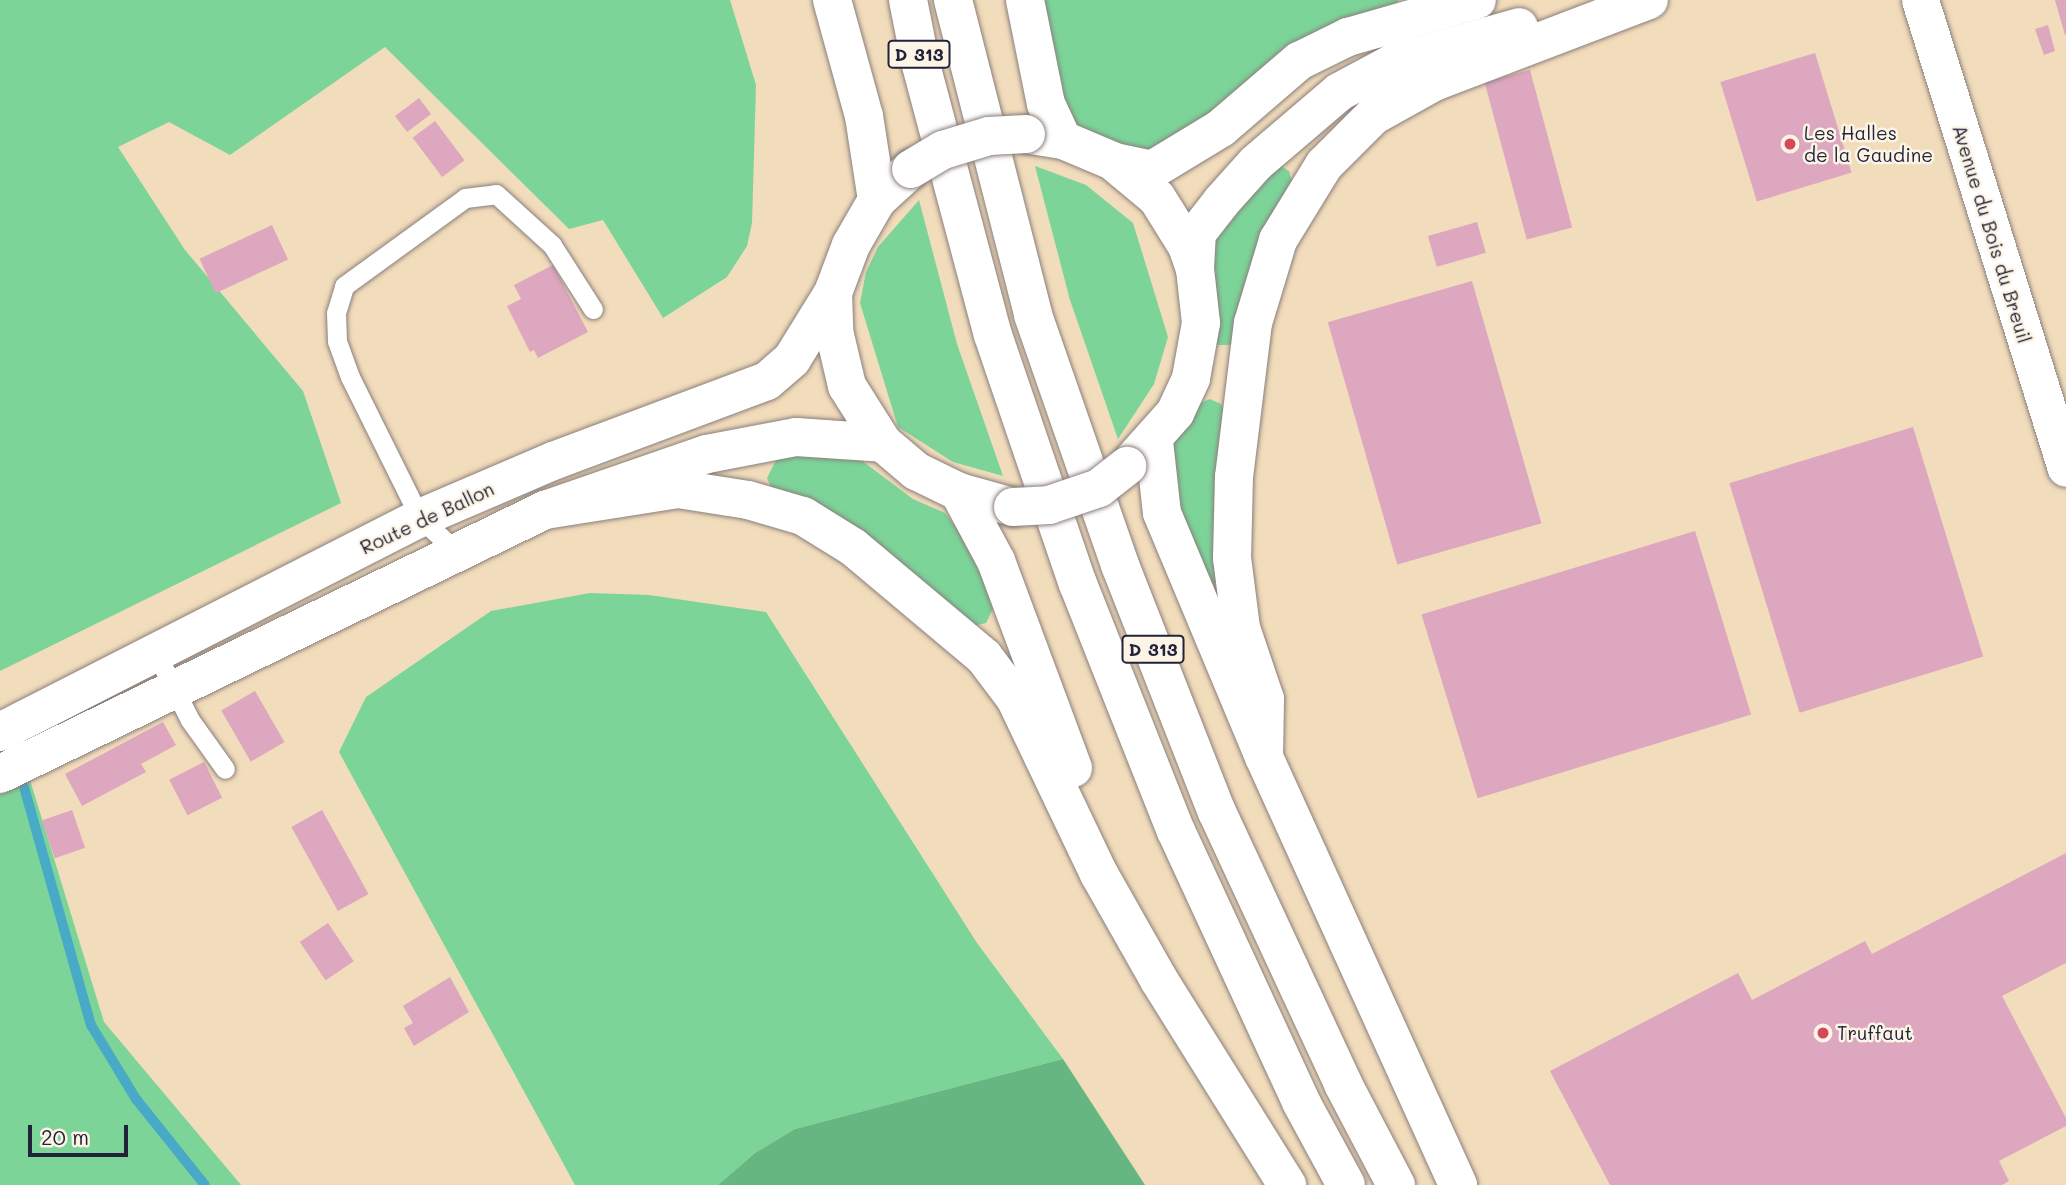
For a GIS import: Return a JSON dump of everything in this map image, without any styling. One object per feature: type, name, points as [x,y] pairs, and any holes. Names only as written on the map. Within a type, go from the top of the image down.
[{"type":"main road","points":[[832,0],[864,116],[877,200]]},
{"type":"main road","name":"D 313","points":[[908,0],[921,65],[993,335],[1079,584],[1177,831],[1301,1102],[1346,1185]]},
{"type":"main road","name":"D 313","points":[[953,0],[1033,315],[1120,565],[1217,812],[1343,1084],[1396,1185]]},
{"type":"main road","points":[[1025,0],[1046,104],[1063,140]]},
{"type":"main road","points":[[1477,0],[1348,37],[1300,61],[1222,128],[1152,170],[1115,162],[1063,140],[1026,134],[978,139],[943,150],[911,169],[877,200],[851,245],[833,293],[834,331],[847,386],[883,443],[916,471],[959,492],[1013,507],[1049,505],[1099,488],[1140,454],[1175,413],[1191,378],[1201,323],[1195,269],[1197,233],[1256,163],[1339,92],[1393,63],[1453,43],[1626,0]]},
{"type":"main road","points":[[1264,757],[1265,699],[1241,628],[1232,558],[1234,477],[1252,323],[1278,240],[1324,165],[1383,110],[1434,82],[1649,0]]},
{"type":"main road","points":[[1115,162],[1157,198],[1187,246],[1195,269]]},
{"type":"main road","name":"Route de Ballon","points":[[0,732],[420,518],[553,461],[767,381],[792,359],[833,293]]},
{"type":"main road","points":[[0,774],[545,510],[707,454],[796,437],[883,443]]},
{"type":"main road","points":[[1140,454],[1264,757],[1458,1185]]},
{"type":"main road","points":[[545,510],[678,489],[748,500],[803,516],[853,547],[984,657],[1015,698],[1099,874],[1130,924],[1159,980],[1287,1185]]},
{"type":"main road","points":[[959,492],[996,561],[1130,924]]},
{"type":"street","name":"Avenue du Bois du Breuil","points":[[1920,0],[2066,468]]},
{"type":"lane","points":[[456,551],[420,518],[350,377],[337,341],[335,313],[344,286],[465,198],[496,194],[552,245],[593,309]]},
{"type":"lane","points":[[156,653],[173,688],[225,769]]},
{"type":"green space","points":[[0,0],[730,0],[756,85],[752,223],[747,246],[727,277],[663,318],[603,220],[569,229],[385,47],[230,155],[169,122],[118,147],[185,250],[303,391],[341,503],[0,671]]},
{"type":"green space","points":[[1025,0],[1398,0],[1394,21],[1152,170],[1063,140]]},
{"type":"green space","points":[[1035,166],[1086,185],[1133,223],[1168,337],[1154,384],[1118,439],[1070,300]]},
{"type":"green space","points":[[1281,166],[1289,171],[1293,185],[1241,338],[1229,345],[1217,345],[1200,312],[1221,202]]},
{"type":"green space","points":[[919,200],[957,344],[1003,476],[953,462],[898,427],[860,303],[866,272],[878,247]]},
{"type":"green space","points":[[1210,399],[1221,404],[1229,417],[1219,583],[1205,584],[1162,513],[1175,413]]},
{"type":"green space","points":[[849,451],[913,499],[945,513],[977,554],[993,609],[986,623],[973,626],[772,490],[767,478],[777,458]]},
{"type":"green space","points":[[590,593],[649,595],[766,612],[977,943],[1063,1059],[795,1129],[755,1153],[718,1185],[575,1185],[339,752],[366,697],[491,611]]},
{"type":"green space","points":[[30,780],[104,1022],[241,1185],[0,1185],[0,794]]},
{"type":"green space","points":[[1063,1059],[1145,1185],[718,1185],[755,1153],[795,1129]]},
{"type":"building","points":[[2055,0],[2066,0],[2066,35],[2065,35]]},
{"type":"building","points":[[2048,25],[2055,51],[2044,55],[2035,29]]},
{"type":"building","name":"Les Halles de la Gaudine","points":[[1815,53],[1852,173],[1757,201],[1720,82]]},
{"type":"building","points":[[1530,70],[1572,227],[1527,240],[1485,82]]},
{"type":"building","points":[[419,98],[431,114],[407,132],[395,116]]},
{"type":"building","points":[[435,121],[464,160],[442,177],[413,138]]},
{"type":"building","points":[[1477,222],[1486,253],[1437,267],[1428,236]]},
{"type":"building","points":[[272,225],[288,259],[216,293],[199,259]]},
{"type":"building","points":[[553,265],[588,332],[538,358],[534,350],[530,352],[507,306],[521,299],[514,285]]},
{"type":"building","points":[[1472,281],[1541,523],[1397,565],[1328,322]]},
{"type":"building","points":[[1913,427],[1983,657],[1800,713],[1729,483]]},
{"type":"building","points":[[1695,531],[1751,715],[1478,798],[1421,615]]},
{"type":"building","points":[[255,691],[284,742],[251,762],[221,710]]},
{"type":"building","points":[[163,722],[176,745],[141,764],[146,772],[82,806],[65,774]]},
{"type":"building","points":[[204,762],[222,798],[187,815],[169,780]]},
{"type":"building","points":[[72,810],[85,848],[55,858],[42,820]]},
{"type":"building","points":[[322,810],[369,894],[338,911],[291,827]]},
{"type":"building","name":"Truffaut","points":[[2066,853],[2066,963],[2002,996],[2066,1118],[2066,1126],[1999,1161],[2009,1181],[2002,1185],[1610,1185],[1550,1071],[1738,973],[1752,1000],[1865,941],[1872,954]]},
{"type":"building","points":[[328,923],[354,961],[326,980],[300,942]]},
{"type":"building","points":[[450,977],[469,1012],[414,1046],[404,1028],[413,1023],[403,1006]]},
{"type":"waterway","points":[[24,787],[91,1025],[136,1099],[205,1185]]},
{"type":"place","name":"Les Halles de la Gaudine","points":[[1790,144]]},
{"type":"place","name":"Truffaut","points":[[1823,1033]]}]
